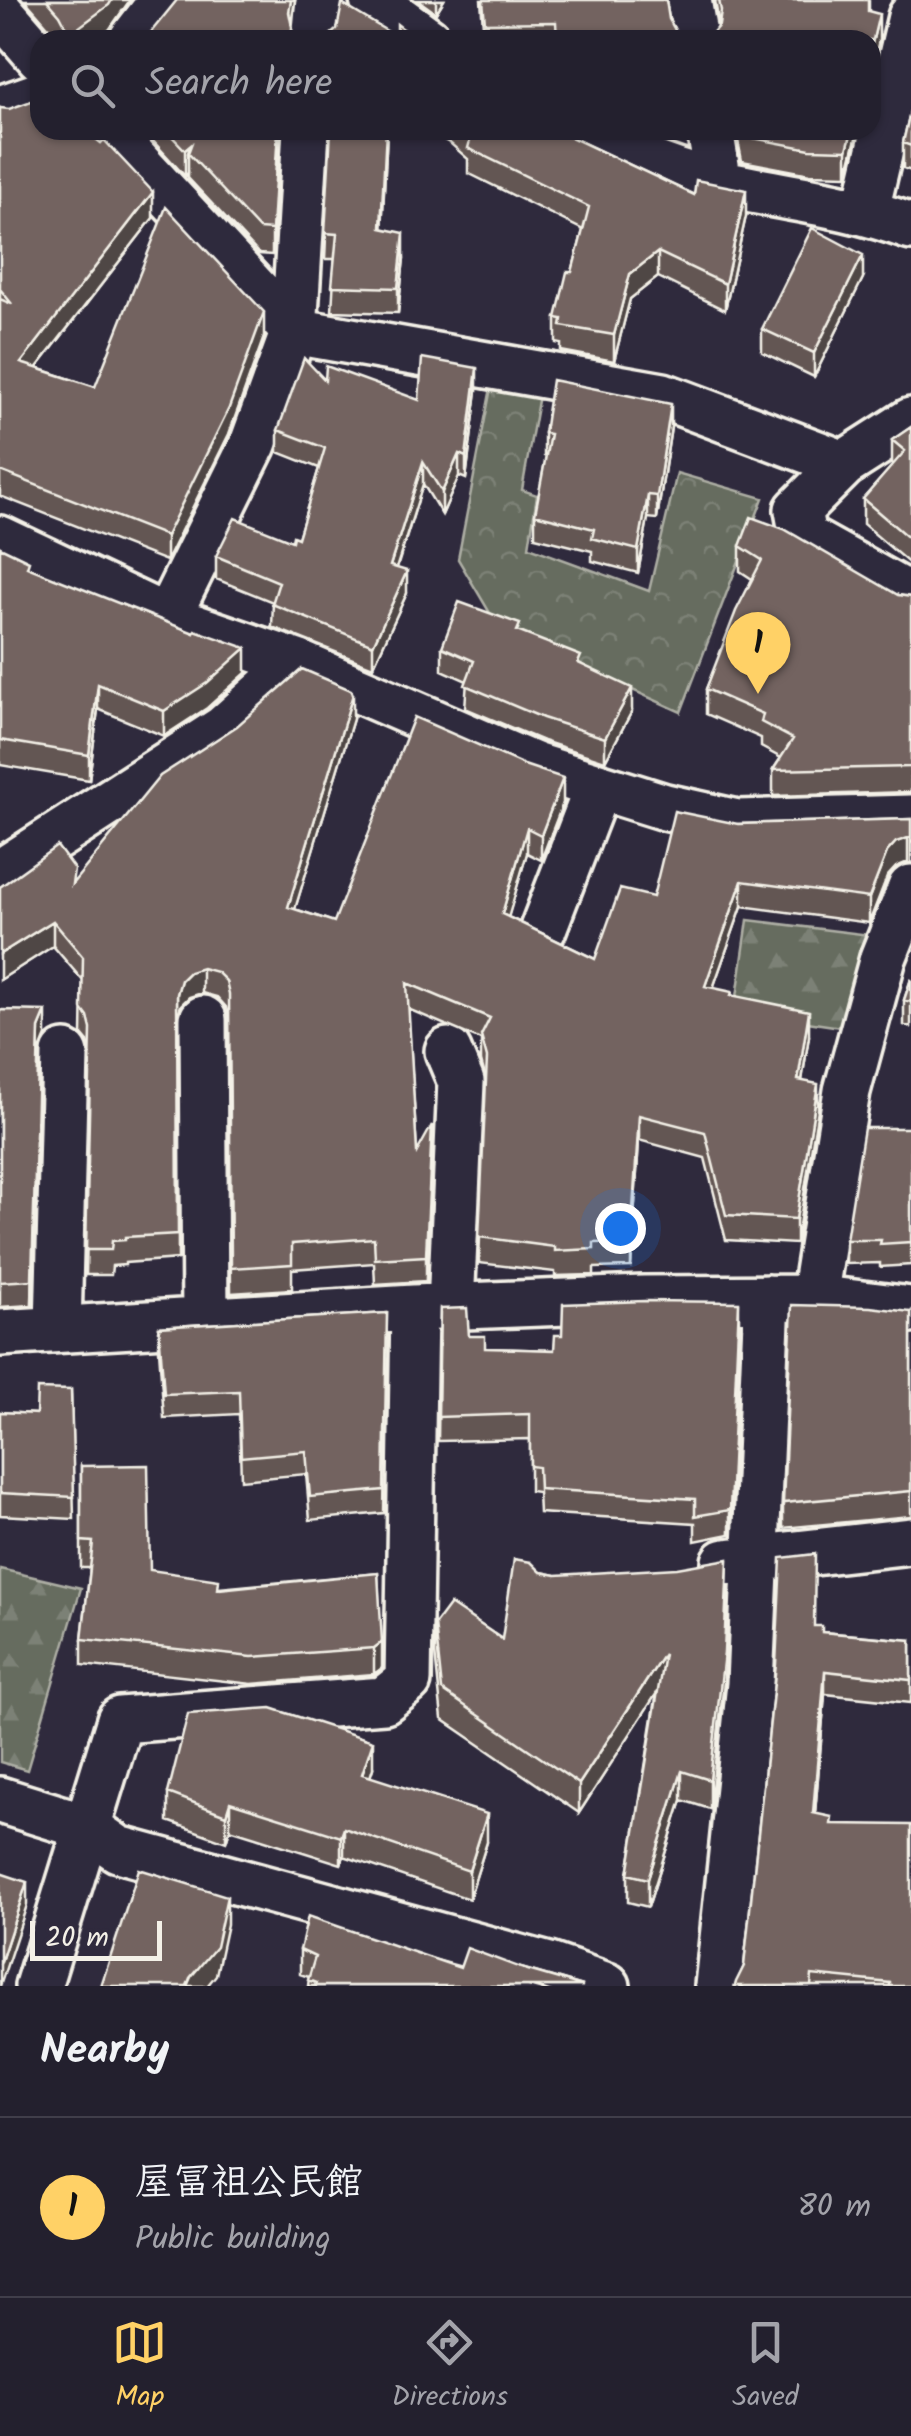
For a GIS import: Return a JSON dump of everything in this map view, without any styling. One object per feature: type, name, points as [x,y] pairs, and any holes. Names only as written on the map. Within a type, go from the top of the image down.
[{"type":"street","points":[[140,30],[163,0]]},
{"type":"street","points":[[316,30],[319,0]]},
{"type":"street","points":[[373,0],[414,30]]},
{"type":"street","points":[[688,0],[692,30]]},
{"type":"street","points":[[0,11],[30,46]]},
{"type":"street","points":[[866,210],[911,17]]},
{"type":"street","points":[[0,110],[30,99]]},
{"type":"street","points":[[116,140],[294,332],[663,396],[844,464]]},
{"type":"street","points":[[167,618],[253,444],[294,332],[305,140]]},
{"type":"street","points":[[600,140],[719,183],[866,210],[911,227]]},
{"type":"street","points":[[712,140],[719,183]]},
{"type":"street","points":[[911,421],[844,464],[798,510],[803,537],[911,596]]},
{"type":"street","points":[[0,539],[167,618],[297,663],[534,766],[665,807],[737,823],[911,818]]},
{"type":"street","points":[[0,873],[222,730],[297,663]]},
{"type":"street","points":[[543,928],[598,786]]},
{"type":"street","points":[[814,1298],[847,1092],[883,958],[911,888]]},
{"type":"street","points":[[203,1020],[205,1320]]},
{"type":"street","points":[[38,1986],[120,1720],[384,1700],[408,1680],[433,1307],[461,1082],[448,1051]]},
{"type":"street","points":[[58,1328],[65,1054]]},
{"type":"street","points":[[718,1986],[750,1684],[767,1298]]},
{"type":"street","points":[[0,1333],[433,1307],[644,1299],[814,1298],[911,1310]]},
{"type":"street","points":[[675,1571],[753,1557],[911,1541]]},
{"type":"street","points":[[0,1800],[87,1827],[118,1849],[546,1976],[607,1986]]},
{"type":"green space","points":[[491,388],[539,395],[522,490],[537,495],[529,547],[649,591],[677,473],[763,498],[681,712],[500,630],[458,559]]},
{"type":"green space","points":[[748,920],[878,936],[854,1029],[735,1011]]},
{"type":"green space","points":[[0,1569],[81,1588],[27,1770],[0,1762]]},
{"type":"building","points":[[47,0],[112,0],[75,30],[68,30]]},
{"type":"building","points":[[177,0],[291,0],[292,30],[153,30]]},
{"type":"building","points":[[483,0],[666,0],[675,30],[556,30],[556,22],[485,23]]},
{"type":"building","points":[[719,0],[868,0],[868,11],[879,14],[875,30],[715,30],[721,11]]},
{"type":"building","points":[[342,4],[385,30],[336,30]]},
{"type":"building","points":[[30,102],[30,140],[104,140],[153,192],[21,363],[95,387],[166,207],[264,312],[229,408],[166,536],[0,471],[0,299],[12,304],[0,289],[0,108]]},
{"type":"building","points":[[911,107],[911,146],[903,143]]},
{"type":"building","points":[[176,140],[277,140],[272,230],[259,229],[188,153],[191,145],[185,150]]},
{"type":"building","points":[[330,140],[385,140],[381,228],[404,233],[398,288],[332,286],[337,234],[325,233]]},
{"type":"building","points":[[470,140],[577,140],[694,195],[696,180],[746,190],[725,284],[658,252],[630,274],[614,335],[561,326],[562,319],[556,318],[589,207],[468,148]]},
{"type":"building","points":[[763,140],[850,140],[847,150],[810,149]]},
{"type":"building","points":[[812,228],[863,255],[814,353],[762,329]]},
{"type":"building","points":[[304,358],[325,380],[326,366],[419,400],[422,358],[477,368],[466,457],[459,454],[442,492],[423,462],[390,566],[407,571],[373,645],[272,604],[279,582],[216,556],[235,518],[292,541],[293,536],[298,538],[325,448],[278,430]]},
{"type":"building","points":[[552,380],[671,404],[657,496],[648,495],[638,550],[592,538],[594,529],[535,514],[550,434],[544,433]]},
{"type":"building","points":[[911,427],[911,540],[863,499],[905,451],[892,440]]},
{"type":"building","points":[[751,517],[784,529],[898,595],[911,597],[911,767],[773,770],[793,739],[761,722],[763,714],[706,689],[736,611],[762,560],[740,546]]},
{"type":"building","points":[[0,547],[29,561],[27,567],[194,633],[195,630],[246,648],[207,683],[164,711],[98,684],[89,755],[0,740]]},
{"type":"building","points":[[459,602],[520,624],[517,631],[581,656],[578,663],[632,688],[605,738],[543,718],[465,685],[474,661],[442,647]]},
{"type":"building","points":[[302,669],[353,694],[288,907],[334,922],[414,717],[563,778],[541,835],[527,828],[502,914],[595,959],[620,889],[653,897],[674,811],[738,824],[911,819],[911,837],[896,842],[887,852],[869,898],[742,881],[705,986],[809,1011],[798,1080],[818,1084],[796,1219],[726,1215],[705,1132],[639,1115],[631,1242],[594,1243],[594,1249],[555,1251],[555,1247],[479,1237],[487,1058],[481,1036],[490,1018],[407,983],[417,1152],[432,1125],[426,1256],[375,1259],[374,1238],[292,1244],[292,1264],[231,1268],[229,994],[226,981],[217,972],[202,968],[181,980],[177,994],[178,1234],[125,1237],[112,1241],[111,1250],[86,1250],[91,1029],[82,1009],[83,957],[53,921],[0,954],[0,887],[57,846],[74,869],[72,884],[160,776],[237,726]]},
{"type":"building","points":[[911,979],[911,1002],[904,1000]]},
{"type":"building","points":[[0,1010],[46,1011],[39,1028],[32,1280],[0,1282]]},
{"type":"building","points":[[864,1128],[911,1128],[911,1242],[846,1240]]},
{"type":"building","points":[[739,1302],[730,1510],[695,1516],[695,1499],[539,1489],[538,1467],[530,1466],[530,1414],[438,1417],[440,1309],[467,1308],[469,1336],[485,1336],[485,1348],[554,1350],[555,1335],[562,1335],[563,1304]]},
{"type":"building","points":[[792,1305],[911,1312],[911,1491],[783,1503]]},
{"type":"building","points":[[387,1313],[384,1490],[310,1497],[306,1451],[241,1457],[239,1391],[164,1394],[159,1327]]},
{"type":"building","points":[[37,1389],[71,1390],[74,1497],[0,1493],[0,1412],[36,1414]]},
{"type":"building","points":[[148,1465],[150,1570],[219,1580],[218,1589],[378,1573],[382,1642],[374,1648],[252,1657],[82,1639],[93,1542],[81,1541],[81,1466]]},
{"type":"building","points":[[815,1554],[814,1626],[822,1626],[822,1632],[911,1640],[911,1680],[825,1671],[813,1813],[832,1817],[831,1824],[911,1825],[911,1986],[812,1975],[811,1986],[735,1986],[744,1966],[776,1664],[781,1558]]},
{"type":"building","points":[[514,1559],[531,1562],[541,1572],[556,1575],[677,1568],[728,1559],[724,1653],[710,1780],[682,1771],[648,1879],[628,1874],[664,1654],[579,1784],[442,1690],[435,1624],[450,1604],[502,1639]]},
{"type":"building","points":[[271,1708],[373,1741],[362,1774],[487,1814],[469,1871],[344,1828],[341,1837],[230,1802],[226,1815],[168,1793],[188,1714]]},
{"type":"building","points":[[139,1869],[227,1896],[216,1947],[187,1986],[101,1986]]},
{"type":"building","points":[[0,1873],[27,1882],[0,1964]]},
{"type":"building","points":[[308,1916],[460,1968],[467,1948],[583,1986],[315,1986],[308,1980],[315,1957],[300,1950]]},
{"type":"place","name":"屋冨祖公民館","points":[[758,694]]}]
